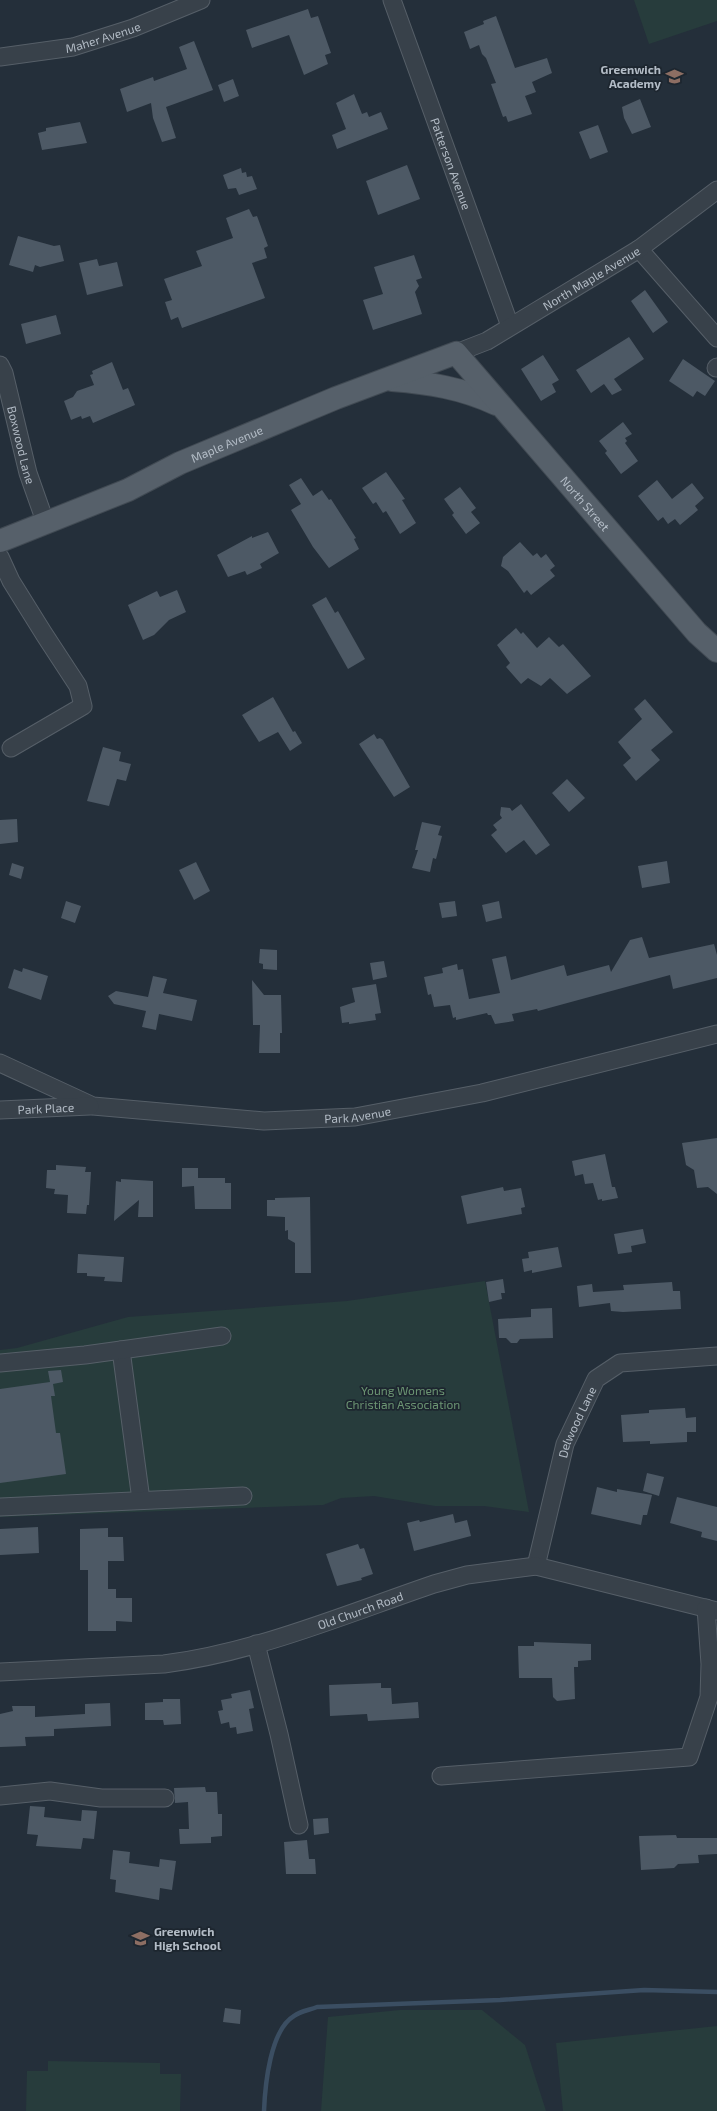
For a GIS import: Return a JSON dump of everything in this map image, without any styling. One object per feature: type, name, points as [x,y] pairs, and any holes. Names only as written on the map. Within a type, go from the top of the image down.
[{"type":"main road","name":"Maple Avenue","points":[[0,542],[128,490],[180,463],[387,379],[456,353]]},
{"type":"main road","name":"North Street","points":[[456,353],[697,633],[717,651]]},
{"type":"main road","points":[[387,379],[427,383],[460,389],[500,405]]},
{"type":"street","name":"Maher Avenue","points":[[0,57],[73,46],[133,28],[201,0]]},
{"type":"street","name":"Patterson Avenue","points":[[392,0],[510,326]]},
{"type":"street","name":"North Maple Avenue","points":[[456,353],[487,341],[639,249],[717,190]]},
{"type":"street","points":[[639,249],[713,331],[717,338]]},
{"type":"street","name":"Boxwood Lane","points":[[0,365],[4,373],[30,479],[46,524]]},
{"type":"street","points":[[0,557],[11,581],[78,686],[83,706],[11,748]]},
{"type":"street","name":"Park Avenue","points":[[0,1063],[93,1106],[264,1121],[355,1117],[482,1093],[717,1034]]},
{"type":"street","name":"Park Place","points":[[0,1110],[93,1106]]},
{"type":"street","points":[[0,1363],[121,1350],[222,1336]]},
{"type":"street","points":[[121,1350],[141,1500]]},
{"type":"street","name":"Delwood Lane","points":[[536,1566],[565,1444],[596,1379],[620,1363],[717,1356]]},
{"type":"street","points":[[0,1507],[243,1496]]},
{"type":"street","name":"Old Church Road","points":[[0,1672],[164,1664],[232,1652],[434,1584],[467,1575],[536,1566],[711,1610]]},
{"type":"street","points":[[441,1776],[689,1757],[709,1697],[711,1610]]},
{"type":"street","points":[[256,1644],[279,1734],[299,1825]]},
{"type":"street","points":[[0,1796],[50,1791],[101,1798],[165,1798]]},
{"type":"green space","points":[[634,0],[717,0],[717,21],[649,44]]},
{"type":"green space","name":"Young Womens Christian Association","points":[[485,1281],[529,1512],[484,1506],[435,1506],[374,1496],[341,1498],[323,1505],[0,1517],[0,1350],[17,1348],[128,1317],[347,1301]]},
{"type":"green space","points":[[400,2010],[482,2010],[525,2045],[546,2111],[321,2111],[328,2017]]},
{"type":"green space","points":[[717,2026],[717,2111],[563,2111],[556,2043]]},
{"type":"green space","points":[[48,2061],[160,2063],[160,2074],[181,2074],[180,2111],[26,2111],[27,2071],[48,2071]]},
{"type":"building","points":[[308,9],[311,18],[318,16],[331,53],[325,55],[328,64],[304,75],[289,35],[252,48],[246,30]]},
{"type":"building","points":[[496,16],[515,68],[547,58],[552,73],[532,82],[536,92],[525,96],[532,114],[508,122],[506,116],[503,117],[491,84],[496,83],[486,58],[482,54],[479,45],[470,49],[464,32],[484,24],[483,21]]},
{"type":"building","points":[[194,41],[213,90],[166,107],[176,138],[162,142],[153,118],[151,103],[127,112],[120,89],[153,77],[154,81],[187,69],[179,47]]},
{"type":"building","points":[[233,79],[239,96],[224,102],[218,85]]},
{"type":"building","points":[[354,94],[362,114],[367,112],[369,117],[381,112],[388,129],[337,149],[332,135],[346,129],[336,103]]},
{"type":"building","points":[[640,99],[651,127],[632,134],[624,118],[622,107]]},
{"type":"building","points":[[80,122],[87,143],[42,150],[38,133],[46,131],[46,128]]},
{"type":"building","points":[[598,125],[608,152],[590,159],[579,132]]},
{"type":"building","points":[[407,165],[420,199],[378,215],[366,181]]},
{"type":"building","points":[[241,168],[242,173],[246,172],[247,177],[252,176],[257,189],[239,195],[236,188],[228,189],[223,175]]},
{"type":"building","points":[[249,209],[253,217],[257,216],[268,246],[264,248],[267,258],[252,263],[265,298],[182,328],[178,317],[171,320],[165,302],[172,300],[164,279],[202,266],[196,251],[233,238],[226,218]]},
{"type":"building","points":[[18,236],[54,246],[60,245],[64,261],[40,267],[35,265],[33,272],[9,265]]},
{"type":"building","points":[[414,255],[422,278],[416,280],[419,286],[415,292],[422,314],[373,330],[363,300],[383,294],[374,267]]},
{"type":"building","points":[[97,259],[99,266],[117,262],[123,286],[87,295],[79,263]]},
{"type":"building","points":[[645,290],[668,322],[653,333],[631,301]]},
{"type":"building","points":[[56,315],[61,334],[26,344],[21,324]]},
{"type":"building","points":[[629,337],[644,359],[614,379],[622,390],[612,395],[604,384],[591,393],[576,370]]},
{"type":"building","points":[[543,355],[559,380],[552,384],[556,392],[541,401],[521,369]]},
{"type":"building","points":[[683,359],[715,381],[705,396],[697,391],[693,397],[669,381]]},
{"type":"building","points":[[112,362],[123,390],[128,388],[135,405],[93,423],[90,416],[82,419],[81,416],[71,420],[64,401],[73,397],[77,391],[94,385],[90,375],[93,374],[92,371]]},
{"type":"building","points":[[623,422],[632,434],[625,438],[627,441],[625,443],[638,461],[621,474],[605,453],[607,451],[599,441]]},
{"type":"building","points":[[386,472],[405,499],[402,500],[416,523],[400,534],[386,511],[383,513],[376,502],[373,504],[362,488]]},
{"type":"building","points":[[301,478],[313,496],[322,490],[329,500],[331,499],[356,538],[354,539],[359,549],[329,568],[313,547],[291,510],[301,504],[289,485]]},
{"type":"building","points":[[657,480],[672,499],[692,483],[704,498],[695,506],[698,510],[680,525],[675,519],[668,524],[663,517],[658,521],[638,496]]},
{"type":"building","points":[[460,487],[476,508],[471,512],[480,523],[466,534],[452,515],[454,513],[444,499]]},
{"type":"building","points":[[268,532],[279,553],[260,564],[262,568],[247,575],[245,571],[228,577],[217,555],[252,536],[252,538]]},
{"type":"building","points":[[520,542],[533,556],[537,553],[541,558],[546,554],[555,566],[550,570],[555,576],[531,595],[527,590],[524,593],[508,571],[501,566],[503,557]]},
{"type":"building","points":[[177,590],[186,612],[169,620],[154,635],[143,640],[128,605],[157,591],[160,597]]},
{"type":"building","points":[[326,597],[335,613],[338,611],[365,659],[348,669],[312,605]]},
{"type":"building","points":[[516,628],[521,634],[523,632],[537,648],[549,637],[559,647],[563,644],[591,676],[567,694],[550,678],[541,686],[528,678],[521,684],[506,667],[510,663],[497,645]]},
{"type":"building","points":[[273,697],[293,732],[295,731],[302,743],[290,751],[278,732],[259,742],[242,715]]},
{"type":"building","points":[[645,699],[673,732],[651,750],[660,760],[636,781],[623,765],[631,758],[618,742],[642,719],[634,709]]},
{"type":"building","points":[[374,734],[377,739],[380,738],[383,740],[410,787],[394,797],[359,744]]},
{"type":"building","points":[[103,747],[121,752],[119,761],[131,764],[126,781],[117,779],[109,806],[87,801]]},
{"type":"building","points":[[567,779],[585,798],[569,812],[552,793]]},
{"type":"building","points":[[521,804],[550,845],[536,855],[524,840],[506,853],[491,835],[497,830],[493,825],[502,818],[500,815],[501,807],[510,808],[512,811]]},
{"type":"building","points":[[17,819],[18,842],[0,844],[0,820]]},
{"type":"building","points":[[422,822],[441,826],[438,835],[442,836],[436,859],[433,858],[430,872],[412,868],[418,850],[415,850]]},
{"type":"building","points":[[667,861],[670,883],[642,888],[638,866]]},
{"type":"building","points":[[196,862],[210,891],[194,900],[179,870]]},
{"type":"building","points":[[12,863],[24,867],[21,879],[9,875]]},
{"type":"building","points":[[66,901],[81,906],[75,923],[61,918]]},
{"type":"building","points":[[455,901],[457,916],[442,918],[439,903]]},
{"type":"building","points":[[499,901],[502,918],[486,922],[482,905]]},
{"type":"building","points":[[642,937],[649,958],[714,944],[717,955],[717,978],[673,989],[670,975],[538,1011],[537,1009],[512,1014],[514,1021],[495,1024],[491,1015],[488,1015],[487,1013],[456,1020],[456,1017],[453,1018],[450,1005],[434,1007],[431,994],[428,995],[424,977],[443,973],[442,968],[457,964],[458,970],[463,969],[469,999],[500,993],[492,959],[506,956],[511,980],[564,965],[567,976],[609,965],[611,972],[630,940]]},
{"type":"building","points":[[260,949],[277,950],[277,970],[263,969],[263,964],[259,963]]},
{"type":"building","points":[[384,961],[387,977],[373,980],[370,963]]},
{"type":"building","points":[[23,968],[48,976],[41,1000],[8,988],[14,969],[22,972]]},
{"type":"building","points":[[153,976],[167,979],[163,993],[197,1000],[192,1021],[159,1014],[156,1030],[142,1027],[146,1011],[114,1004],[108,996],[116,991],[148,997]]},
{"type":"building","points":[[252,980],[264,995],[281,995],[282,1033],[280,1033],[280,1053],[259,1053],[260,1025],[253,1025]]},
{"type":"building","points":[[376,984],[381,1013],[375,1014],[376,1020],[349,1024],[349,1022],[342,1023],[340,1007],[355,1002],[352,988]]},
{"type":"building","points":[[717,1138],[717,1194],[708,1187],[697,1188],[694,1170],[686,1165],[682,1143]]},
{"type":"building","points":[[605,1154],[612,1187],[615,1187],[618,1198],[602,1201],[602,1199],[598,1200],[593,1183],[585,1184],[583,1174],[575,1176],[572,1161]]},
{"type":"building","points":[[56,1165],[86,1167],[85,1172],[91,1172],[89,1205],[87,1205],[86,1214],[67,1213],[68,1195],[54,1194],[55,1189],[46,1188],[47,1170],[56,1170]]},
{"type":"building","points":[[182,1168],[198,1168],[198,1178],[225,1178],[225,1183],[231,1183],[231,1209],[195,1209],[194,1186],[182,1187]]},
{"type":"building","points":[[121,1179],[153,1181],[153,1217],[138,1217],[139,1200],[114,1221],[116,1181],[121,1182]]},
{"type":"building","points":[[503,1187],[504,1191],[521,1188],[525,1207],[521,1208],[522,1214],[467,1224],[461,1196]]},
{"type":"building","points":[[310,1197],[311,1273],[295,1273],[295,1243],[288,1239],[288,1230],[285,1231],[285,1217],[267,1216],[267,1200],[275,1200],[275,1198]]},
{"type":"building","points":[[643,1229],[646,1243],[631,1246],[632,1252],[618,1254],[614,1234]]},
{"type":"building","points":[[558,1247],[562,1267],[532,1273],[532,1270],[524,1272],[522,1259],[529,1258],[528,1252]]},
{"type":"building","points":[[78,1254],[124,1257],[122,1282],[104,1281],[105,1277],[87,1276],[87,1273],[77,1273]]},
{"type":"building","points":[[503,1279],[505,1293],[501,1293],[502,1299],[489,1302],[486,1282]]},
{"type":"building","points":[[672,1282],[673,1291],[680,1291],[681,1309],[623,1312],[611,1311],[610,1303],[579,1307],[577,1286],[592,1284],[593,1292],[624,1290],[623,1285]]},
{"type":"building","points":[[552,1308],[553,1338],[520,1339],[517,1343],[511,1343],[506,1338],[499,1338],[498,1319],[531,1317],[531,1309]]},
{"type":"building","points":[[61,1370],[63,1382],[53,1384],[55,1396],[51,1396],[56,1433],[60,1433],[66,1474],[0,1483],[0,1389],[50,1382],[48,1371]]},
{"type":"building","points":[[685,1408],[686,1418],[696,1417],[696,1432],[687,1432],[687,1442],[650,1444],[650,1441],[623,1442],[621,1415],[649,1413],[649,1410]]},
{"type":"building","points":[[647,1473],[664,1477],[659,1496],[643,1491]]},
{"type":"building","points":[[597,1487],[617,1492],[617,1489],[652,1495],[647,1515],[643,1515],[641,1525],[591,1514]]},
{"type":"building","points":[[677,1497],[717,1507],[717,1541],[701,1537],[702,1532],[670,1523]]},
{"type":"building","points":[[453,1514],[455,1523],[467,1520],[471,1536],[414,1551],[407,1523],[419,1520],[420,1522]]},
{"type":"building","points":[[38,1527],[39,1553],[0,1555],[0,1529]]},
{"type":"building","points":[[108,1528],[108,1537],[123,1537],[124,1561],[108,1561],[108,1589],[116,1589],[116,1598],[132,1598],[132,1622],[116,1621],[116,1631],[88,1631],[88,1570],[80,1570],[80,1529]]},
{"type":"building","points":[[358,1544],[360,1549],[364,1548],[373,1574],[361,1578],[362,1580],[337,1586],[326,1554]]},
{"type":"building","points":[[534,1642],[591,1644],[591,1660],[578,1661],[578,1667],[574,1667],[575,1699],[557,1701],[553,1697],[552,1678],[519,1678],[518,1646],[534,1646]]},
{"type":"building","points":[[381,1683],[381,1688],[391,1688],[392,1704],[418,1702],[419,1718],[368,1721],[367,1714],[330,1716],[329,1685]]},
{"type":"building","points":[[250,1690],[254,1708],[249,1709],[253,1731],[237,1734],[236,1727],[230,1728],[229,1722],[221,1724],[218,1711],[223,1710],[221,1700],[232,1698],[231,1694]]},
{"type":"building","points":[[163,1699],[180,1699],[181,1724],[164,1725],[163,1720],[145,1720],[145,1703],[163,1702]]},
{"type":"building","points":[[110,1703],[111,1726],[54,1729],[54,1736],[25,1737],[26,1746],[0,1747],[0,1714],[13,1711],[12,1706],[35,1706],[35,1717],[85,1714],[85,1704]]},
{"type":"building","points":[[205,1787],[206,1792],[217,1792],[218,1814],[222,1814],[222,1836],[211,1837],[211,1843],[180,1844],[179,1829],[189,1829],[188,1802],[175,1803],[174,1788]]},
{"type":"building","points":[[30,1806],[45,1807],[44,1817],[81,1821],[82,1810],[97,1811],[94,1839],[83,1838],[81,1849],[36,1846],[38,1835],[27,1834]]},
{"type":"building","points":[[328,1818],[329,1833],[314,1835],[313,1819]]},
{"type":"building","points":[[676,1835],[677,1838],[717,1838],[717,1854],[698,1855],[699,1863],[678,1864],[674,1868],[641,1870],[639,1836]]},
{"type":"building","points":[[307,1840],[309,1859],[315,1859],[316,1874],[286,1874],[284,1842]]},
{"type":"building","points":[[113,1850],[130,1852],[129,1863],[159,1867],[160,1859],[176,1861],[172,1890],[160,1888],[159,1900],[115,1892],[116,1880],[110,1879]]},
{"type":"building","points":[[225,2008],[241,2010],[240,2024],[223,2022]]},
{"type":"waterway","points":[[264,2111],[270,2059],[279,2033],[286,2023],[296,2014],[317,2007],[500,2000],[644,1990],[717,1992]]},
{"type":"place","name":"Greenwich Academy","points":[[674,76]]},
{"type":"place","name":"Greenwich High School","points":[[141,1938]]}]
